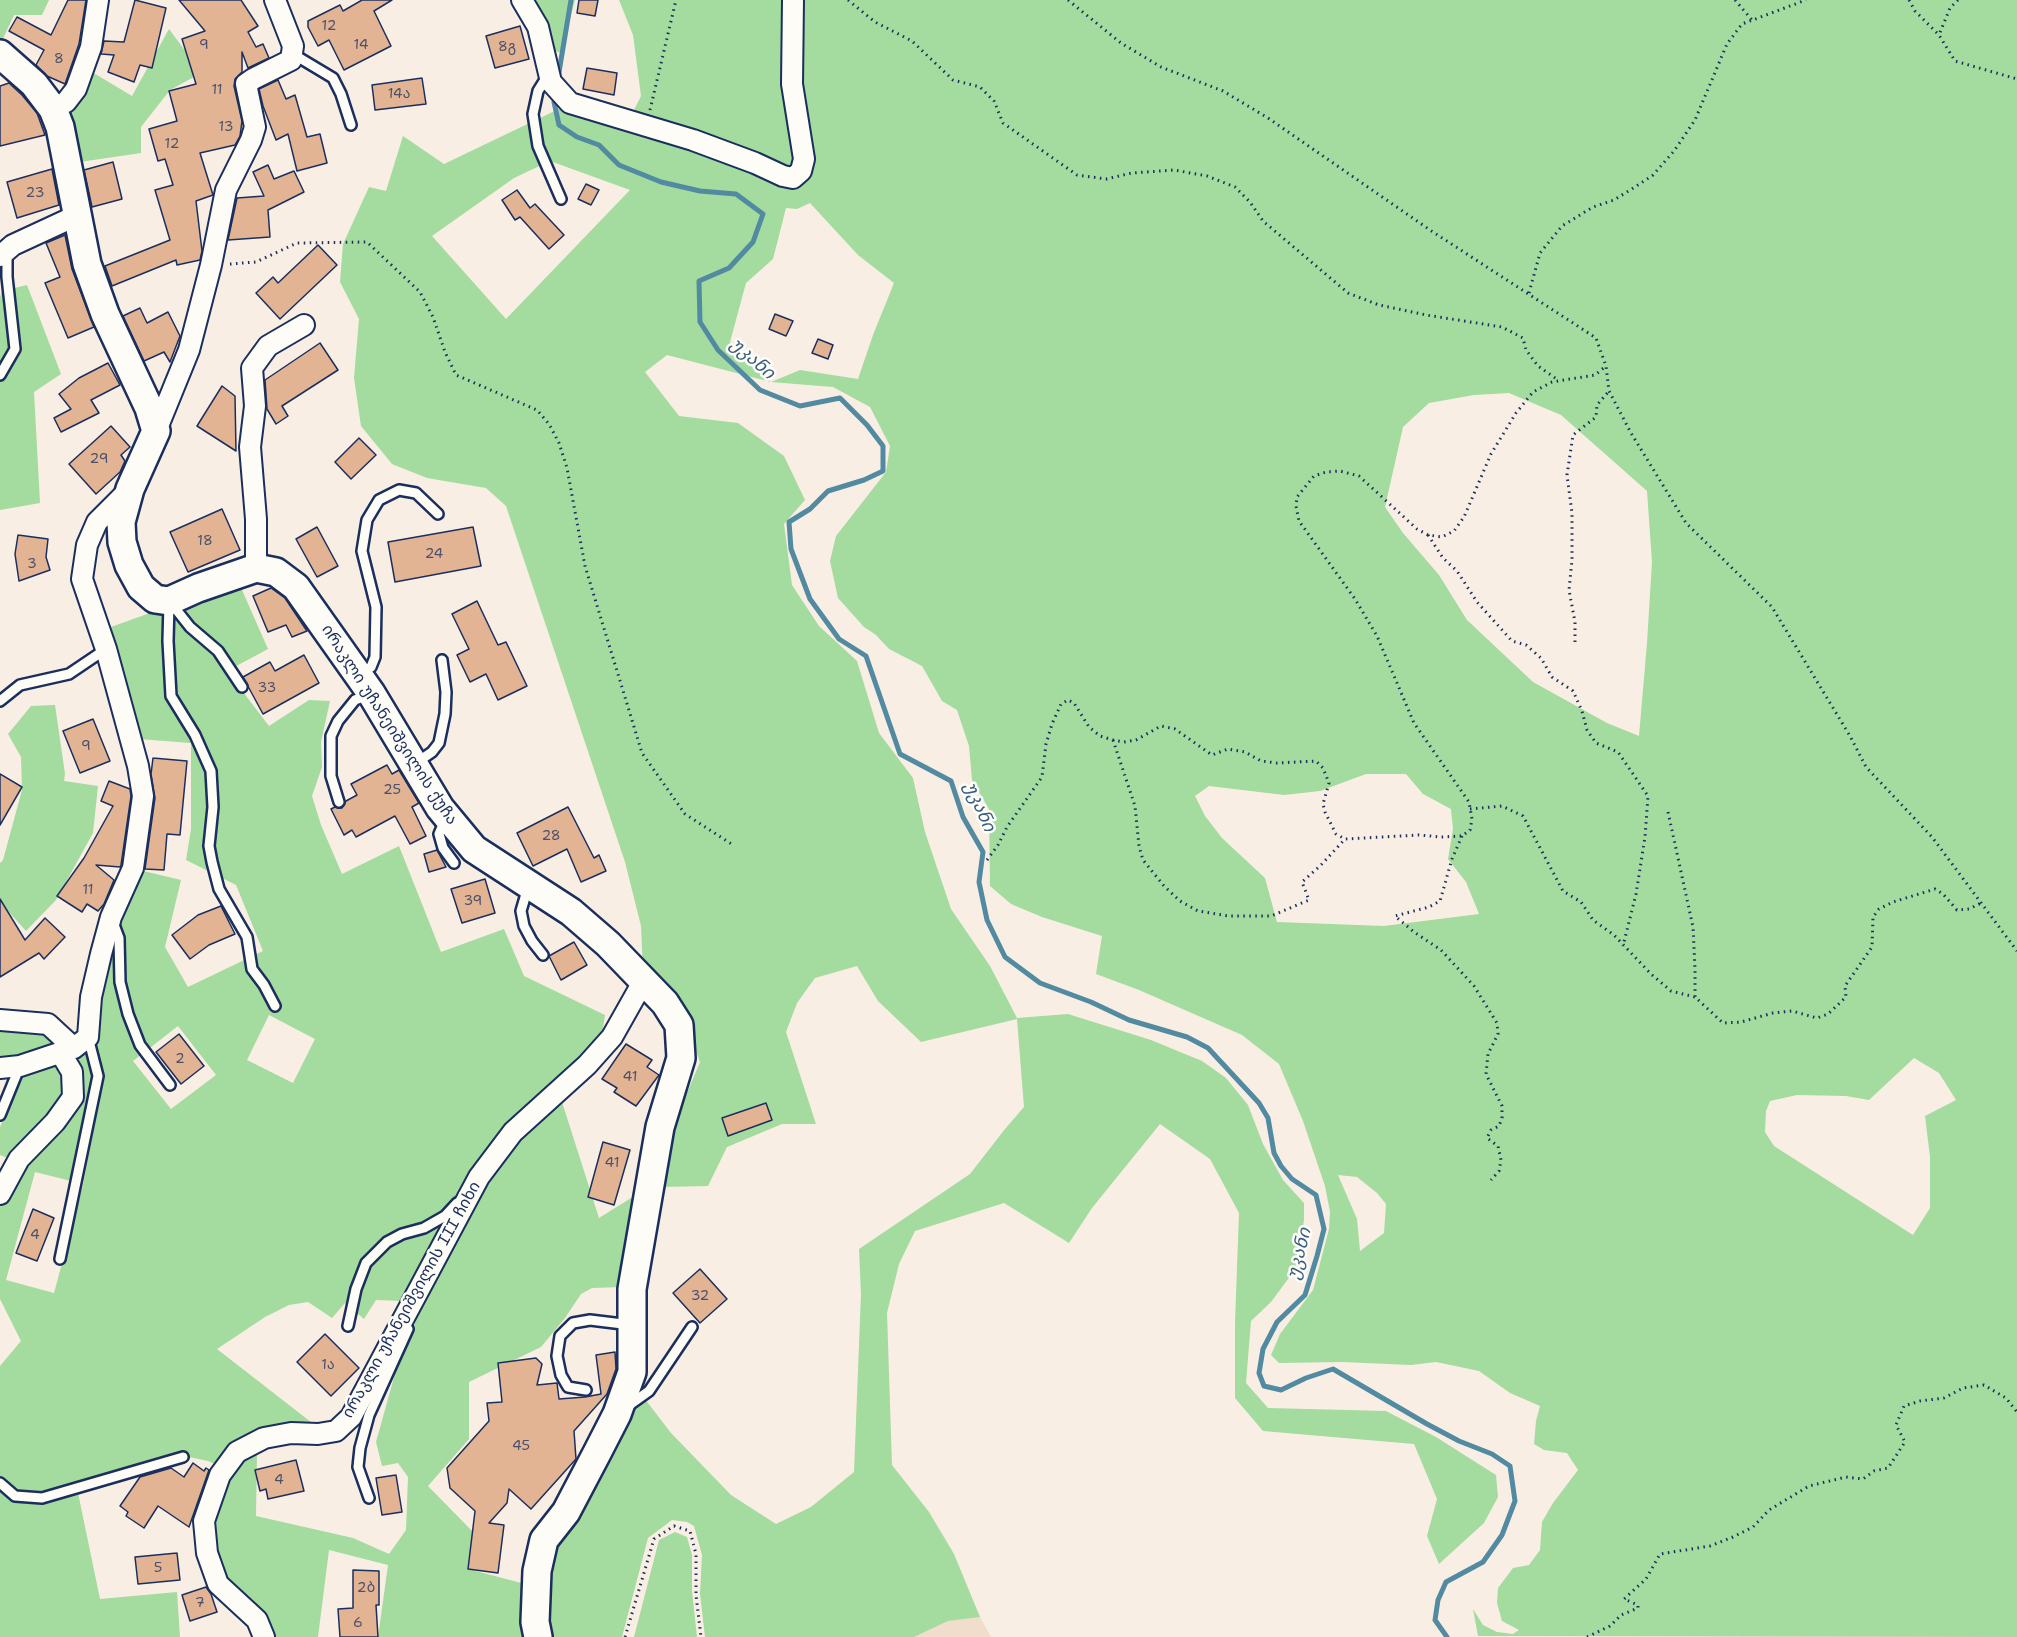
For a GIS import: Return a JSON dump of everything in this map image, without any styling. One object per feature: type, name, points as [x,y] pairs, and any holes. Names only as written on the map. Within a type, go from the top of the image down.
[{"type":"street","points":[[53,109],[66,102],[76,89],[91,47],[98,0]]},
{"type":"street","points":[[275,0],[293,46],[293,54],[287,63],[246,84],[255,127],[251,140],[226,190],[211,265],[189,350],[130,489],[122,522],[122,542],[129,565],[141,587],[155,599],[170,601],[198,588],[256,568],[256,519],[250,447],[255,406],[252,369],[268,346],[304,325]]},
{"type":"street","points":[[522,0],[538,27],[554,84],[570,103],[718,148],[783,176],[793,178],[801,171],[804,159],[792,84],[793,0]]},
{"type":"street","points":[[0,54],[34,84],[53,109],[60,127],[87,264],[105,314],[149,408],[156,431]]},
{"type":"street","points":[[4,253],[13,245],[67,220],[77,219]]},
{"type":"street","points":[[0,1194],[20,1159],[55,1122],[73,1097],[74,1046],[91,997],[111,917],[133,868],[143,796],[138,766],[106,649],[82,579],[87,545],[97,522],[130,489]]},
{"type":"street","name":"ირაკლი უჩანეიშვილის ქუჩა","points":[[256,568],[276,572],[296,587],[365,684],[446,816],[474,849],[571,912],[601,938],[665,1003],[679,1025],[681,1058],[660,1127],[632,1289],[632,1372],[617,1414],[566,1512],[544,1540],[537,1571],[535,1622],[538,1637]]},
{"type":"street","name":"ირაკლი უჩანეიშვილის III ჩიხი","points":[[264,1637],[257,1620],[218,1584],[207,1553],[204,1521],[220,1475],[237,1452],[264,1438],[336,1431],[351,1417],[479,1177],[513,1132],[587,1065],[612,1036],[643,982]]},
{"type":"street","points":[[0,1020],[48,1024],[74,1046]]},
{"type":"street","points":[[10,1067],[74,1046]]},
{"type":"lane","points":[[293,54],[333,78],[351,125]]},
{"type":"lane","points":[[554,84],[538,92],[533,114],[538,146],[561,199]]},
{"type":"lane","points":[[0,375],[15,348],[4,253]]},
{"type":"lane","points":[[339,802],[331,776],[331,736],[338,722],[365,684],[375,657],[376,607],[362,551],[367,520],[380,500],[399,490],[416,493],[438,514]]},
{"type":"lane","points":[[170,601],[190,627],[218,651],[242,687]]},
{"type":"lane","points":[[170,601],[168,640],[171,696],[195,735],[211,771],[213,807],[209,846],[212,862],[219,889],[248,938],[252,969],[275,1006]]},
{"type":"lane","points":[[0,701],[20,685],[69,674],[106,649]]},
{"type":"lane","points":[[414,765],[432,752],[439,743],[445,714],[446,692],[442,660]]},
{"type":"lane","points":[[446,816],[439,834],[442,848],[454,864]]},
{"type":"lane","points":[[529,884],[521,911],[524,926],[532,942],[543,955]]},
{"type":"lane","points":[[111,917],[119,938],[120,982],[128,1014],[140,1044],[170,1085]]},
{"type":"lane","points":[[60,1258],[98,1076],[74,1046]]},
{"type":"lane","points":[[0,1116],[10,1067]]},
{"type":"lane","points":[[348,1326],[356,1289],[366,1263],[387,1242],[402,1234],[424,1228],[445,1216],[479,1177]]},
{"type":"lane","points":[[369,1498],[358,1467],[360,1448],[369,1415],[409,1326],[418,1290]]},
{"type":"lane","points":[[586,1390],[568,1387],[561,1375],[557,1356],[560,1336],[573,1323],[590,1320],[633,1325]]},
{"type":"lane","points":[[617,1414],[649,1391],[692,1327]]},
{"type":"lane","points":[[0,1483],[15,1496],[42,1498],[183,1457]]},
{"type":"path","points":[[646,126],[676,0]]},
{"type":"path","points":[[848,0],[875,22],[912,41],[953,80],[980,87],[994,101],[1003,123],[1077,175],[1106,179],[1132,173],[1174,170],[1207,176],[1235,187],[1250,202],[1263,221],[1348,293],[1378,305],[1502,327],[1523,338],[1526,350],[1538,366],[1559,381]]},
{"type":"path","points":[[1068,0],[1121,42],[1161,67],[1222,91],[1268,118],[1430,230],[1596,338],[1606,366],[1609,391],[1631,433],[1686,524],[1772,607],[1866,766],[1932,837],[2017,951]]},
{"type":"path","points":[[1735,0],[1752,20]]},
{"type":"path","points":[[1529,293],[1540,253],[1562,226],[1593,207],[1614,200],[1653,175],[1674,151],[1695,120],[1727,44],[1742,24],[1806,0]]},
{"type":"path","points":[[1909,0],[1915,11],[1939,35],[1955,61],[2017,79]]},
{"type":"path","points":[[1939,35],[1950,8],[1958,0]]},
{"type":"path","points":[[211,265],[256,262],[297,243],[367,242],[420,292],[434,317],[445,352],[456,375],[537,410],[549,424],[560,443],[567,468],[585,566],[642,753],[685,814],[733,845]]},
{"type":"path","points":[[1491,1180],[1499,1171],[1501,1160],[1498,1146],[1487,1138],[1491,1130],[1499,1126],[1502,1118],[1502,1106],[1486,1074],[1488,1054],[1498,1034],[1497,1023],[1474,986],[1441,950],[1395,916],[1429,907],[1440,901],[1452,859],[1462,836],[1470,830],[1472,819],[1469,802],[1414,723],[1377,636],[1361,608],[1341,576],[1299,521],[1297,497],[1314,476],[1326,471],[1340,471],[1359,476],[1418,529],[1442,537],[1454,531],[1464,517],[1491,454],[1516,413],[1533,392],[1552,382],[1595,375],[1606,366]]},
{"type":"path","points":[[1575,642],[1575,622],[1569,590],[1572,560],[1572,513],[1567,475],[1573,435],[1596,417],[1597,405],[1609,391]]},
{"type":"path","points":[[1428,534],[1443,558],[1457,571],[1477,602],[1512,641],[1526,645],[1541,658],[1552,677],[1573,691],[1591,737],[1596,743],[1618,752],[1648,796],[1645,837],[1636,894],[1623,946]]},
{"type":"path","points":[[987,860],[1042,777],[1046,744],[1052,724],[1062,704],[1068,700],[1074,703],[1089,727],[1100,736],[1113,740],[1125,742],[1137,740],[1161,726],[1175,729],[1212,754],[1228,749],[1245,752],[1261,761],[1276,763],[1316,761],[1323,768],[1329,783],[1323,804],[1324,812],[1336,834],[1345,839],[1419,835],[1462,836]]},
{"type":"path","points":[[1113,740],[1135,806],[1139,846],[1143,860],[1164,886],[1180,901],[1198,911],[1229,916],[1271,916],[1309,900],[1302,882],[1345,839]]},
{"type":"path","points":[[1470,809],[1502,806],[1523,816],[1563,891],[1581,902],[1593,920],[1614,935],[1671,991],[1695,997],[1723,1023],[1741,1022],[1773,1013],[1792,1011],[1817,1018],[1828,1014],[1846,997],[1845,986],[1872,947],[1874,917],[1879,909],[1893,902],[1935,889],[1943,894],[1948,903],[1957,910],[1969,909],[1981,903]]},
{"type":"path","points":[[1668,812],[1693,927],[1695,997]]},
{"type":"path","points":[[1587,1637],[1610,1626],[1621,1615],[1638,1608],[1638,1605],[1624,1599],[1646,1579],[1660,1554],[1710,1546],[1733,1537],[1753,1527],[1769,1510],[1809,1486],[1846,1477],[1863,1479],[1874,1471],[1888,1468],[1905,1442],[1896,1425],[1904,1406],[1944,1398],[1963,1388],[1984,1385],[2006,1398],[2017,1413]]},
{"type":"path","points":[[625,1637],[654,1539],[674,1526],[690,1531],[696,1554],[696,1595],[701,1637]]},
{"type":"shaded area","points":[[980,1617],[991,1637],[914,1637],[948,1621]]},
{"type":"green space","points":[[0,0],[49,0],[42,15],[14,15],[0,45]]},
{"type":"green space","points":[[520,0],[575,0],[561,53],[545,47]]},
{"type":"green space","points":[[619,0],[2017,0],[2017,1637],[1478,1636],[1473,1609],[1483,1625],[1497,1632],[1513,1634],[1519,1630],[1502,1621],[1497,1603],[1498,1588],[1513,1568],[1529,1565],[1540,1550],[1542,1522],[1578,1470],[1567,1453],[1544,1450],[1534,1444],[1540,1406],[1510,1393],[1479,1371],[1436,1362],[1411,1365],[1342,1362],[1279,1363],[1271,1355],[1280,1334],[1313,1290],[1329,1229],[1330,1212],[1325,1186],[1303,1121],[1279,1064],[1242,1035],[1139,990],[1096,974],[1102,936],[1042,917],[1011,904],[990,886],[989,809],[972,780],[969,746],[957,710],[942,701],[922,666],[889,649],[876,635],[864,627],[838,598],[830,561],[836,536],[886,472],[890,446],[870,407],[833,387],[771,382],[667,355],[645,372],[679,416],[738,423],[784,456],[805,500],[784,524],[792,585],[819,626],[857,661],[879,733],[913,778],[925,832],[951,909],[990,966],[1017,1018],[1068,1014],[1151,1040],[1202,1061],[1226,1078],[1248,1105],[1263,1144],[1283,1180],[1304,1203],[1304,1220],[1297,1267],[1271,1302],[1251,1321],[1246,1383],[1268,1408],[1386,1411],[1436,1437],[1496,1475],[1498,1497],[1484,1523],[1439,1564],[1427,1536],[1437,1499],[1414,1444],[1263,1431],[1235,1398],[1239,1213],[1210,1159],[1160,1124],[1092,1208],[1069,1243],[1004,1203],[915,1231],[899,1264],[887,1313],[892,1465],[929,1512],[954,1554],[980,1617],[948,1621],[914,1637],[705,1637],[700,1594],[702,1555],[694,1526],[687,1522],[672,1520],[648,1538],[622,1637],[544,1637],[545,1557],[616,1444],[641,1394],[671,1433],[731,1495],[776,1524],[811,1507],[854,1472],[861,1294],[859,1249],[970,1174],[1024,1107],[1017,1019],[921,1042],[878,1001],[857,966],[815,978],[797,1003],[786,1032],[816,1124],[782,1124],[727,1147],[708,1186],[661,1187],[679,1112],[700,1062],[679,1004],[643,970],[641,926],[625,862],[506,506],[486,488],[427,478],[392,464],[361,426],[354,378],[359,319],[340,282],[343,244],[369,187],[386,191],[403,136],[444,164],[563,107],[631,116],[641,96],[633,35]],"holes":[[[550,161],[630,190],[506,319],[432,236],[514,178]],[[810,203],[858,255],[894,283],[858,379],[800,370],[771,382],[753,368],[730,342],[746,283],[773,259],[786,208],[797,209]],[[1509,393],[1561,415],[1647,491],[1652,562],[1639,736],[1607,723],[1533,682],[1467,620],[1439,575],[1403,533],[1385,507],[1403,427],[1429,403],[1474,395]],[[1366,774],[1406,774],[1423,794],[1451,809],[1453,829],[1448,859],[1466,882],[1479,914],[1384,926],[1277,922],[1265,878],[1222,838],[1205,816],[1195,796],[1209,786],[1284,795],[1320,791]],[[1914,1058],[1939,1073],[1956,1100],[1925,1116],[1930,1157],[1930,1208],[1913,1235],[1774,1146],[1765,1132],[1766,1111],[1770,1101],[1797,1095],[1846,1096],[1869,1100]],[[1338,1175],[1357,1177],[1377,1193],[1386,1204],[1384,1233],[1360,1251],[1357,1219]]]},
{"type":"green space","points":[[169,29],[189,56],[194,77],[170,90],[141,127],[141,153],[73,163],[65,119],[69,106],[92,72],[132,96]]},
{"type":"green space","points":[[27,285],[61,374],[34,392],[40,503],[0,510],[0,297],[2,291]]},
{"type":"green space","points":[[233,583],[242,590],[268,649],[227,671],[269,726],[309,700],[330,701],[321,742],[322,767],[312,796],[321,825],[342,874],[399,846],[441,952],[504,929],[524,976],[605,1015],[602,1035],[548,1096],[403,1301],[376,1300],[364,1319],[345,1303],[332,1318],[308,1302],[289,1305],[265,1317],[217,1349],[316,1426],[219,1466],[184,1456],[77,1488],[100,1599],[177,1592],[180,1637],[0,1637],[0,1366],[21,1341],[0,1299],[0,1207],[27,1156],[58,1122],[70,1060],[80,1051],[90,1056],[94,1069],[71,1181],[35,1172],[6,1280],[54,1293],[83,1185],[103,1080],[94,1037],[94,1006],[131,868],[181,880],[165,947],[188,987],[263,951],[236,885],[186,860],[191,829],[191,743],[139,739],[132,701],[111,627]],"holes":[[[269,1015],[315,1039],[293,1083],[247,1060]],[[178,1026],[216,1075],[171,1109],[133,1061]]]},
{"type":"green space","points":[[55,705],[65,774],[64,781],[98,786],[93,833],[56,900],[26,931],[0,902],[0,863],[3,860],[22,790],[21,757],[8,734],[31,706]]},
{"type":"green space","points":[[0,1026],[43,1032],[54,1045],[17,1059],[0,1061]]},
{"type":"green space","points":[[54,1058],[62,1066],[66,1102],[10,1159],[0,1155],[0,1127],[26,1066]]},
{"type":"green space","points":[[562,1102],[599,1218],[639,1193],[622,1287],[592,1288],[581,1294],[541,1347],[469,1382],[469,1439],[428,1486],[475,1534],[472,1570],[525,1584],[524,1637],[378,1637],[388,1565],[329,1550],[318,1637],[273,1637],[224,1580],[216,1557],[211,1525],[227,1477],[245,1457],[257,1452],[256,1516],[353,1538],[389,1554],[406,1530],[408,1477],[398,1463],[382,1466],[376,1442],[398,1363],[423,1304],[488,1178],[523,1135]]},
{"type":"green space","points":[[675,1532],[687,1537],[692,1555],[692,1591],[697,1637],[634,1637],[659,1540]]},
{"type":"building","points":[[68,0],[86,0],[79,44],[65,84],[47,76],[36,65],[44,50],[9,31],[17,17],[51,35]]},
{"type":"building","points":[[135,0],[166,8],[152,68],[140,65],[134,82],[108,72],[114,55],[101,54],[104,41],[124,42]]},
{"type":"building","points":[[179,0],[241,0],[258,26],[248,32],[256,47],[263,44],[269,58],[248,68],[242,52],[242,72],[235,79],[234,86],[242,121],[240,136],[235,145],[200,153],[213,195],[196,201],[202,251],[200,260],[177,265],[176,260],[112,286],[105,266],[170,240],[155,190],[173,185],[165,159],[158,161],[149,129],[177,121],[169,91],[196,84],[182,39],[205,31]]},
{"type":"building","points":[[362,0],[392,0],[374,11],[391,46],[344,70],[329,40],[318,46],[308,27],[308,21],[340,5],[343,11]]},
{"type":"building","points":[[579,0],[598,0],[595,16],[577,13]]},
{"type":"building","points":[[520,26],[529,59],[495,68],[486,36]]},
{"type":"building","points":[[587,68],[617,73],[614,95],[583,89]]},
{"type":"building","points":[[422,78],[426,104],[375,110],[372,85]]},
{"type":"building","points":[[278,80],[286,99],[295,95],[307,137],[320,134],[327,163],[297,171],[288,134],[276,140],[259,89]]},
{"type":"building","points":[[9,83],[37,113],[45,135],[0,146],[0,86]]},
{"type":"building","points":[[113,162],[122,199],[92,207],[84,170]]},
{"type":"building","points":[[268,165],[274,179],[294,171],[304,192],[268,210],[270,237],[228,240],[237,198],[264,196],[253,172]]},
{"type":"building","points":[[52,169],[59,205],[17,218],[7,182]]},
{"type":"building","points":[[586,184],[599,190],[591,205],[578,199]]},
{"type":"building","points":[[517,190],[530,208],[535,204],[564,235],[549,249],[520,217],[515,220],[502,200]]},
{"type":"building","points":[[65,235],[72,269],[94,327],[68,338],[45,283],[60,277],[46,243]]},
{"type":"building","points":[[318,245],[337,265],[280,319],[256,293],[273,277],[278,283]]},
{"type":"building","points":[[140,308],[147,323],[168,312],[180,336],[170,362],[164,352],[144,361],[123,316]]},
{"type":"building","points":[[775,314],[793,321],[786,336],[769,329]]},
{"type":"building","points":[[818,339],[833,345],[828,359],[812,353]]},
{"type":"building","points":[[320,343],[338,370],[282,406],[288,416],[276,424],[267,409],[265,380]]},
{"type":"building","points":[[108,363],[120,385],[91,400],[99,413],[61,432],[54,418],[71,409],[59,394],[79,378]]},
{"type":"building","points":[[222,386],[235,396],[236,451],[197,426]]},
{"type":"building","points":[[111,426],[130,447],[121,455],[125,461],[120,472],[96,494],[69,464]]},
{"type":"building","points":[[359,438],[376,455],[351,479],[335,462]]},
{"type":"building","points":[[222,509],[240,550],[188,572],[170,532]]},
{"type":"building","points":[[317,527],[338,566],[317,577],[296,539]]},
{"type":"building","points":[[473,527],[481,566],[395,582],[388,542]]},
{"type":"building","points":[[18,535],[48,539],[46,557],[50,570],[19,581],[15,554]]},
{"type":"building","points":[[271,588],[285,598],[307,631],[292,637],[286,625],[268,632],[253,596]]},
{"type":"building","points":[[477,601],[498,645],[506,642],[527,686],[498,700],[486,674],[470,682],[457,655],[469,649],[452,614]]},
{"type":"building","points":[[304,655],[319,683],[263,714],[243,677],[270,662],[275,671]]},
{"type":"building","points":[[93,719],[110,761],[80,773],[63,731]]},
{"type":"building","points":[[153,758],[187,761],[180,835],[167,834],[164,870],[145,869],[155,798],[151,774]]},
{"type":"building","points":[[387,765],[392,774],[399,770],[419,803],[412,807],[426,836],[410,844],[395,816],[356,837],[352,830],[344,835],[331,809],[342,808],[346,801],[357,795],[351,784]]},
{"type":"building","points":[[0,774],[22,787],[0,825]]},
{"type":"building","points":[[109,781],[130,789],[131,796],[121,865],[120,867],[96,865],[114,880],[104,904],[98,911],[87,904],[82,912],[57,896],[84,858],[113,806],[101,801]]},
{"type":"building","points":[[568,807],[594,858],[599,855],[606,871],[581,882],[567,849],[533,866],[517,833]]},
{"type":"building","points":[[437,850],[446,867],[429,872],[424,854]]},
{"type":"building","points":[[485,879],[495,913],[462,923],[451,889]]},
{"type":"building","points":[[0,899],[25,940],[45,918],[65,937],[44,959],[39,953],[0,977]]},
{"type":"building","points":[[221,906],[235,934],[209,945],[190,959],[172,935],[198,915]]},
{"type":"building","points":[[574,942],[587,965],[561,980],[549,956]]},
{"type":"building","points":[[179,1034],[204,1066],[181,1084],[156,1052]]},
{"type":"building","points":[[626,1044],[652,1060],[647,1067],[659,1075],[636,1106],[614,1092],[617,1088],[602,1079]]},
{"type":"building","points":[[766,1103],[772,1120],[728,1136],[722,1118]]},
{"type":"building","points":[[603,1142],[630,1150],[614,1205],[588,1197]]},
{"type":"building","points":[[33,1209],[54,1218],[37,1261],[16,1253]]},
{"type":"building","points":[[700,1269],[727,1299],[700,1323],[673,1293]]},
{"type":"building","points":[[325,1334],[359,1368],[331,1396],[297,1362]]},
{"type":"building","points":[[615,1352],[616,1369],[607,1394],[574,1431],[576,1459],[531,1509],[509,1489],[507,1503],[489,1523],[504,1525],[498,1573],[468,1569],[475,1511],[450,1488],[447,1468],[489,1421],[487,1403],[502,1402],[498,1363],[536,1358],[542,1364],[537,1385],[557,1383],[559,1399],[585,1397],[601,1394],[596,1355]]},
{"type":"building","points":[[296,1460],[304,1491],[268,1499],[266,1489],[260,1491],[255,1470]]},
{"type":"building","points":[[193,1463],[204,1471],[206,1468],[209,1470],[189,1527],[158,1506],[144,1528],[126,1516],[128,1512],[120,1506],[140,1477],[171,1468],[184,1477]]},
{"type":"building","points":[[396,1475],[402,1512],[382,1515],[376,1478]]},
{"type":"building","points":[[177,1553],[180,1580],[138,1584],[135,1557]]},
{"type":"building","points":[[353,1570],[379,1571],[379,1605],[376,1605],[378,1637],[340,1637],[338,1609],[353,1608]]},
{"type":"building","points":[[206,1587],[217,1612],[190,1621],[182,1595]]},
{"type":"waterway","name":"უკანი","points":[[558,78],[571,0]]},
{"type":"waterway","name":"უკანი","points":[[555,96],[554,102],[559,125],[577,137],[599,145],[619,165],[661,182],[700,191],[736,194],[763,214],[753,242],[729,268],[699,281],[700,322],[718,350],[760,390],[800,406],[840,398],[867,425],[883,446],[883,471],[864,480],[828,491],[810,509],[789,522],[791,549],[810,599],[839,639],[866,656],[900,754],[951,781],[963,817],[983,852],[979,882],[987,920],[1005,957],[1040,983],[1091,1002],[1129,1020],[1187,1037],[1208,1048],[1259,1103],[1268,1118],[1274,1153],[1281,1166],[1292,1179],[1316,1195],[1324,1229],[1317,1256],[1305,1295],[1277,1322],[1263,1349],[1259,1373],[1264,1386],[1281,1390],[1333,1369],[1427,1424],[1459,1441],[1492,1454],[1510,1466],[1515,1501],[1502,1535],[1483,1562],[1446,1582],[1438,1600],[1435,1620],[1447,1637]]}]
